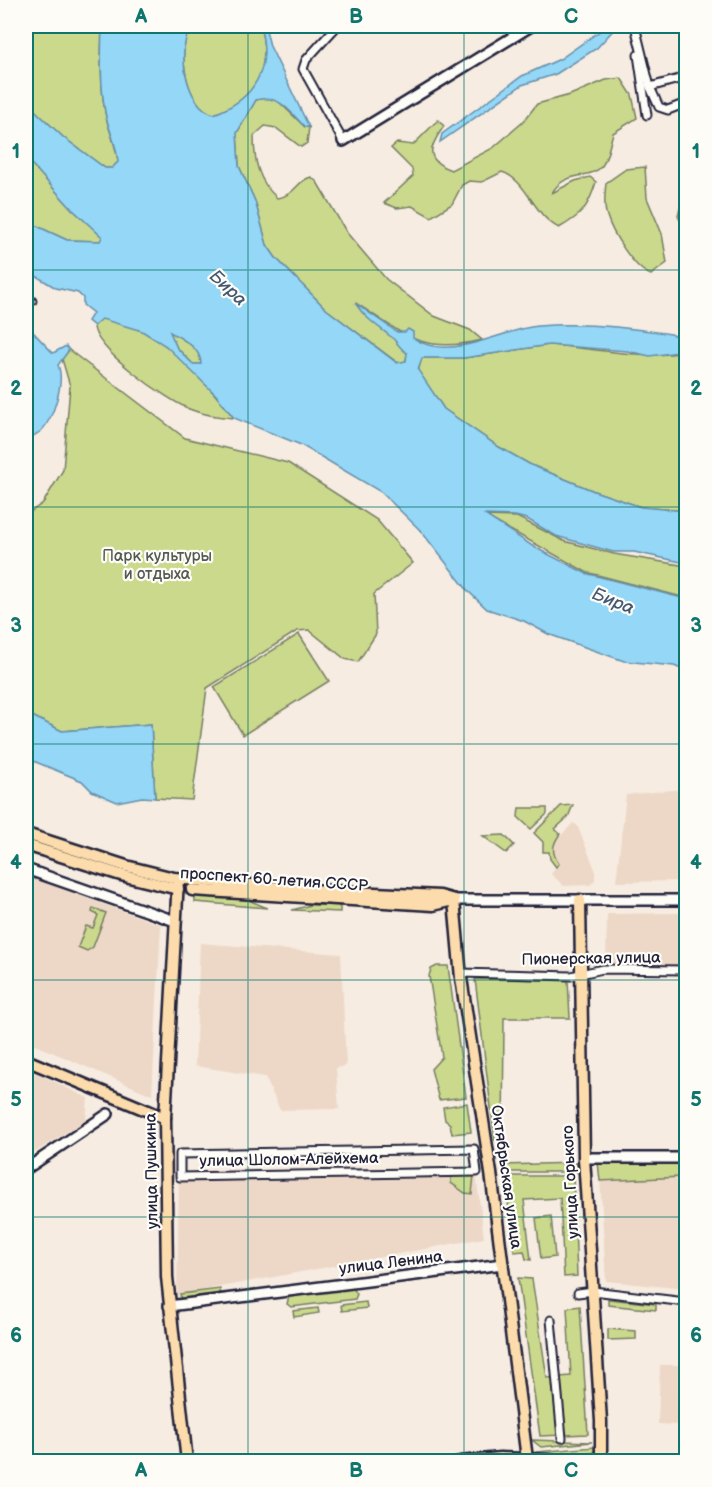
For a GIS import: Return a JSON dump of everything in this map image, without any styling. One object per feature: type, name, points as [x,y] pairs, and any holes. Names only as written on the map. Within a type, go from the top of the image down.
[{"type":"main road","name":"проспект 60-летия СССР","points":[[26,834],[178,884]]},
{"type":"main road","name":"проспект 60-летия СССР","points":[[26,845],[77,863],[178,884],[440,896],[454,900]]},
{"type":"main road","name":"улица Пушкина","points":[[178,884],[165,1118],[169,1306],[187,1461]]},
{"type":"main road","name":"проспект 60-летия СССР","points":[[192,890],[423,905],[441,904],[454,900]]},
{"type":"main road","name":"Октябрьская улица","points":[[454,900],[461,973],[503,1264],[527,1459]]},
{"type":"main road","name":"улица Горького","points":[[580,900],[584,1158],[601,1421],[601,1461]]},
{"type":"main road","points":[[26,1060],[165,1118]]},
{"type":"main road","points":[[460,1461],[527,1459],[595,1461]]},
{"type":"street","points":[[337,26],[306,60],[303,69],[343,141],[531,26]]},
{"type":"street","points":[[635,26],[650,87],[659,107],[668,110],[687,104]]},
{"type":"street","points":[[635,26],[647,115]]},
{"type":"street","points":[[650,87],[687,78]]},
{"type":"street","points":[[26,869],[175,921]]},
{"type":"street","name":"проспект 60-летия СССР","points":[[178,884],[192,890]]},
{"type":"street","name":"проспект 60-летия СССР","points":[[454,900],[687,900]]},
{"type":"street","name":"Пионерская улица","points":[[461,973],[571,976],[603,969],[687,970]]},
{"type":"street","points":[[26,1168],[108,1114]]},
{"type":"street","name":"улица Шолом-Алейхема","points":[[474,1149],[477,1172],[180,1178],[180,1154],[474,1149]]},
{"type":"street","points":[[584,1158],[687,1158]]},
{"type":"street","name":"улица Ленина","points":[[169,1306],[503,1264]]},
{"type":"street","points":[[579,1293],[593,1291],[687,1302]]},
{"type":"street","points":[[551,1320],[562,1438]]},
{"type":"shaded area","points":[[686,790],[686,881],[616,882],[626,795]]},
{"type":"shaded area","points":[[573,823],[577,825],[595,869],[595,880],[590,885],[564,886],[551,874],[559,864],[552,850],[553,844]]},
{"type":"shaded area","points":[[26,876],[161,925],[152,1095],[26,1041]]},
{"type":"shaded area","points":[[686,913],[686,965],[606,964],[607,914]]},
{"type":"shaded area","points":[[200,943],[341,954],[346,1066],[336,1068],[339,1109],[280,1110],[265,1077],[195,1066]]},
{"type":"shaded area","points":[[26,1068],[88,1098],[86,1120],[26,1158]]},
{"type":"shaded area","points":[[476,1173],[484,1238],[177,1295],[179,1175]]},
{"type":"shaded area","points":[[686,1175],[686,1289],[606,1281],[600,1177]]},
{"type":"shaded area","points":[[660,1365],[679,1365],[677,1425],[658,1424]]},
{"type":"green space","points":[[26,26],[102,26],[103,101],[118,162],[112,168],[105,168],[63,137],[26,102]]},
{"type":"green space","points":[[193,26],[260,26],[264,55],[257,80],[241,100],[214,114],[204,110],[196,101],[186,75],[184,47],[187,35]]},
{"type":"green space","points":[[621,78],[632,95],[637,118],[613,133],[602,166],[591,173],[563,181],[552,193],[575,181],[590,177],[596,182],[583,210],[559,228],[543,215],[518,182],[502,172],[482,182],[469,181],[462,185],[452,204],[431,217],[412,206],[397,208],[384,203],[413,176],[412,169],[391,148],[397,143],[413,145],[438,120],[444,126],[435,140],[433,157],[442,166],[451,170],[493,148],[523,122],[537,104],[570,95],[606,80]]},
{"type":"green space","points":[[269,97],[276,99],[305,127],[309,127],[307,143],[301,147],[276,128],[265,126],[254,136],[258,170],[265,185],[277,198],[288,194],[311,177],[317,182],[347,233],[386,279],[434,316],[470,330],[482,340],[444,345],[428,343],[401,333],[357,304],[365,315],[389,334],[407,353],[406,361],[398,363],[326,309],[276,258],[267,245],[255,201],[239,166],[237,133],[256,100]]},
{"type":"green space","points":[[26,158],[72,209],[103,237],[100,241],[67,240],[26,221]]},
{"type":"green space","points":[[645,167],[647,198],[662,234],[667,263],[651,275],[638,266],[624,250],[610,223],[605,204],[606,183],[626,169]]},
{"type":"green space","points":[[686,186],[686,233],[678,216]]},
{"type":"green space","points":[[102,318],[137,329],[167,347],[204,382],[234,418],[189,409],[133,373],[97,336],[94,326]]},
{"type":"green space","points":[[169,331],[194,348],[201,364],[193,364],[177,348]]},
{"type":"green space","points":[[549,345],[652,355],[686,352],[686,511],[641,507],[594,491],[531,465],[499,447],[444,409],[418,371],[422,358],[464,358]]},
{"type":"green space","name":"Парк культуры и отдыха","points":[[69,350],[185,438],[288,463],[377,520],[413,563],[374,594],[376,634],[358,662],[345,659],[309,630],[297,631],[207,688],[192,800],[155,798],[151,724],[62,731],[26,713],[26,515],[43,503],[63,470],[70,386],[62,359]]},
{"type":"green space","points":[[485,516],[517,517],[564,541],[614,554],[686,566],[686,598],[586,572]]},
{"type":"green space","points":[[299,634],[329,681],[243,735],[214,687]]},
{"type":"green space","points":[[573,805],[568,817],[555,829],[560,834],[553,849],[559,864],[556,867],[550,859],[549,852],[543,852],[543,842],[534,833],[561,806]]},
{"type":"green space","points":[[519,808],[547,808],[547,814],[531,829],[518,817]]},
{"type":"green space","points":[[504,835],[514,845],[506,853],[483,836]]},
{"type":"green space","points":[[195,894],[244,898],[267,908],[195,902]]},
{"type":"green space","points":[[311,905],[337,905],[340,907],[340,912],[292,910]]},
{"type":"green space","points":[[93,908],[106,913],[93,947],[87,951],[78,947],[86,926],[93,928],[98,915],[92,912]]},
{"type":"green space","points":[[437,966],[448,966],[466,1097],[439,1100],[431,1069],[442,1057],[429,976],[431,969]]},
{"type":"green space","points":[[475,979],[568,980],[570,1018],[504,1018],[503,1140],[495,1140]]},
{"type":"green space","points":[[467,1103],[471,1132],[452,1134],[450,1124],[445,1120],[443,1107]]},
{"type":"green space","points":[[598,1162],[681,1163],[682,1177],[600,1181]]},
{"type":"green space","points":[[576,1163],[580,1172],[504,1172],[502,1165]]},
{"type":"green space","points":[[451,1175],[474,1175],[472,1194],[465,1193],[451,1183]]},
{"type":"green space","points":[[505,1176],[573,1176],[577,1276],[564,1277],[560,1198],[524,1200],[531,1260],[526,1259],[524,1251],[514,1252]]},
{"type":"green space","points":[[551,1216],[555,1257],[541,1259],[536,1218]]},
{"type":"green space","points":[[518,1278],[532,1279],[547,1378],[571,1376],[567,1308],[580,1306],[588,1434],[540,1436]]},
{"type":"green space","points":[[353,1288],[357,1294],[355,1299],[291,1307],[287,1304],[289,1296]]},
{"type":"green space","points":[[220,1289],[221,1296],[181,1300],[180,1294]]},
{"type":"green space","points":[[608,1299],[656,1304],[656,1310],[608,1305]]},
{"type":"green space","points":[[366,1302],[367,1308],[342,1311],[341,1305]]},
{"type":"green space","points":[[318,1308],[319,1313],[294,1317],[293,1311]]},
{"type":"green space","points":[[608,1329],[636,1331],[636,1339],[608,1340]]},
{"type":"green space","points":[[532,1440],[592,1442],[541,1447]]},
{"type":"green space","points":[[595,1447],[593,1453],[536,1454],[536,1452]]},
{"type":"water","name":"Бира","points":[[102,26],[193,26],[187,35],[184,47],[186,75],[196,100],[204,109],[214,114],[241,100],[257,80],[264,55],[260,26],[265,26],[270,46],[309,127],[305,127],[284,105],[272,99],[264,99],[256,100],[237,133],[239,166],[255,201],[267,245],[276,258],[326,309],[397,363],[406,361],[407,353],[355,303],[397,332],[405,332],[408,329],[413,332],[413,338],[427,345],[443,347],[475,343],[538,326],[555,325],[638,329],[671,334],[683,340],[686,351],[650,356],[627,351],[549,345],[464,358],[422,358],[418,370],[444,409],[499,447],[531,465],[594,491],[641,507],[686,511],[686,563],[634,552],[613,552],[556,536],[527,519],[515,516],[485,515],[534,547],[585,573],[686,599],[686,671],[674,666],[624,661],[548,634],[524,621],[487,609],[468,591],[421,531],[381,492],[301,445],[234,418],[216,395],[166,346],[142,331],[102,319],[94,326],[88,321],[93,313],[83,305],[83,298],[78,293],[56,288],[26,270],[26,221],[67,240],[100,241],[102,237],[72,209],[26,158],[26,102],[63,137],[105,168],[112,168],[118,162],[103,101]],"holes":[[[170,332],[195,349],[201,364],[193,364],[177,348]]]},
{"type":"water","points":[[607,26],[617,26],[597,48],[556,74],[522,85],[440,142],[442,134],[522,76],[560,59]]},
{"type":"water","points":[[26,329],[33,332],[53,353],[66,346],[69,350],[58,365],[59,389],[51,417],[42,430],[26,440]]},
{"type":"water","points":[[26,713],[62,731],[151,724],[155,798],[142,797],[117,802],[92,791],[82,781],[26,758]]}]
